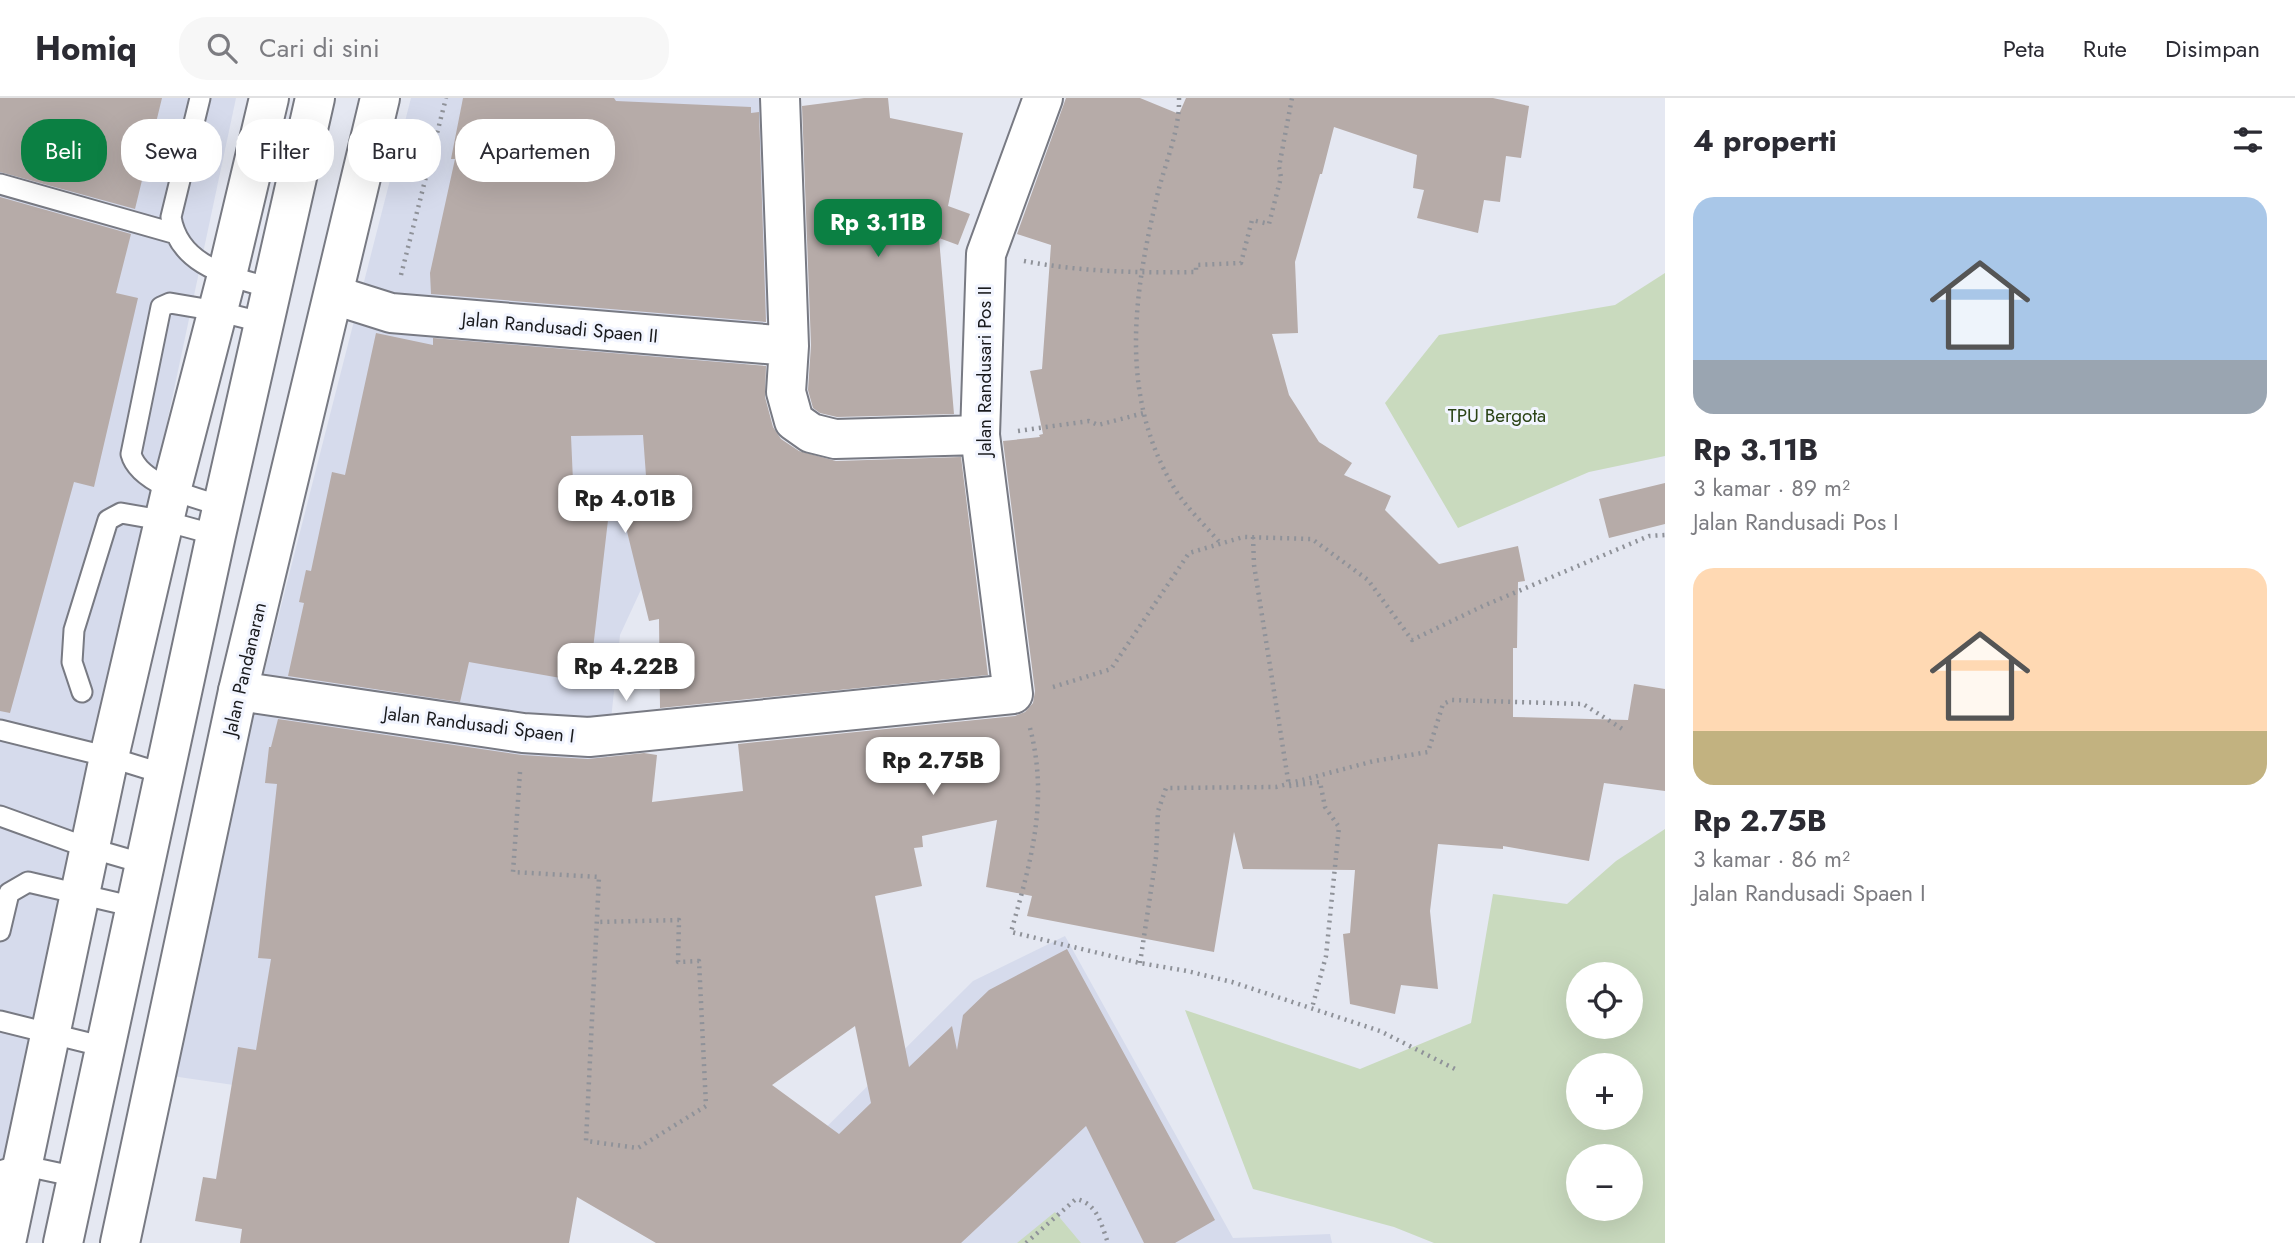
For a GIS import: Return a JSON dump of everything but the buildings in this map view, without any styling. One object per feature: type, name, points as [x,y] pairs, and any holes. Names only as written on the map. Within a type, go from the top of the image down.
[{"type":"street","points":[[6,1243],[11,1168],[51,1034],[109,757],[269,98]]},
{"type":"street","points":[[62,1243],[219,521],[315,98]]},
{"type":"street","name":"Jalan Pandanaran","points":[[120,1243],[238,691],[380,98]]},
{"type":"street","points":[[780,98],[789,346],[786,392],[794,421],[811,433],[835,439],[980,435]]},
{"type":"street","name":"Jalan Randusari Pos II","points":[[1013,694],[980,435],[986,254],[1043,98]]},
{"type":"street","name":"Jalan Randusadi Spaen II","points":[[334,295],[391,313],[789,346]]},
{"type":"street","name":"Jalan Randusadi Spaen I","points":[[238,691],[523,733],[589,737],[1013,694]]},
{"type":"lane","points":[[200,98],[171,217],[173,233],[191,256],[228,275],[269,306]]},
{"type":"lane","points":[[0,184],[173,233]]},
{"type":"lane","points":[[219,521],[169,506],[134,464],[131,454],[161,307],[170,303],[217,311],[269,306]]},
{"type":"lane","points":[[82,692],[72,662],[74,630],[108,520],[121,513],[169,506],[219,521]]},
{"type":"lane","points":[[0,730],[109,757],[164,774]]},
{"type":"lane","points":[[0,816],[145,864]]},
{"type":"lane","points":[[0,931],[9,893],[28,882],[135,907]]},
{"type":"lane","points":[[0,1021],[104,1047]]},
{"type":"lane","points":[[11,1168],[77,1177]]},
{"type":"path","points":[[391,313],[446,98]]},
{"type":"path","points":[[1179,98],[1179,118],[1161,178],[1142,273],[1135,358],[1146,429],[1173,488],[1221,544]]},
{"type":"path","points":[[986,254],[1044,265],[1142,273],[1196,272],[1196,265],[1241,263],[1252,220],[1269,224],[1281,177],[1279,167],[1292,98]]},
{"type":"path","points":[[980,435],[1088,421],[1098,425],[1144,413]]},
{"type":"path","points":[[1460,1070],[1380,1031],[1312,1008],[1186,971],[1140,963],[1010,932],[1031,864],[1039,790],[1038,757],[1030,727],[1013,694],[1049,688],[1111,669],[1189,553],[1243,537],[1312,539],[1368,580],[1412,640],[1483,606],[1649,536],[1665,535]]},
{"type":"path","points":[[1253,537],[1254,565],[1288,783],[1289,786],[1321,782],[1325,807],[1339,827],[1326,956],[1312,1008]]},
{"type":"path","points":[[1140,963],[1156,857],[1157,811],[1166,788],[1276,788],[1374,761],[1428,752],[1443,704],[1452,700],[1583,704],[1623,730]]},
{"type":"path","points":[[523,733],[513,872],[599,877],[596,922],[586,1141],[638,1148],[706,1106],[699,961],[678,961],[680,920],[596,922]]},
{"type":"path","points":[[1026,1243],[1076,1199],[1095,1208],[1108,1243]]},
{"type":"shaded area","points":[[0,98],[236,98],[222,164],[222,119],[121,119],[121,182],[218,182],[0,1208]]},
{"type":"shaded area","points":[[411,98],[767,98],[773,305],[620,635],[567,1133],[158,1074],[233,794],[390,182],[441,182],[441,119],[406,119]]},
{"type":"shaded area","points":[[1065,936],[1233,1238],[1330,1234],[1332,1243],[710,1243],[973,981]]},
{"type":"green space","name":"TPU Bergota","points":[[1665,273],[1665,456],[1589,472],[1458,528],[1385,403],[1439,335],[1615,305]]},
{"type":"green space","points":[[1665,829],[1665,1243],[1434,1243],[1394,1227],[1253,1189],[1185,1010],[1360,1069],[1471,1023],[1493,894],[1567,904],[1616,861]]},
{"type":"green space","points":[[1055,1212],[1081,1243],[1017,1243]]}]
